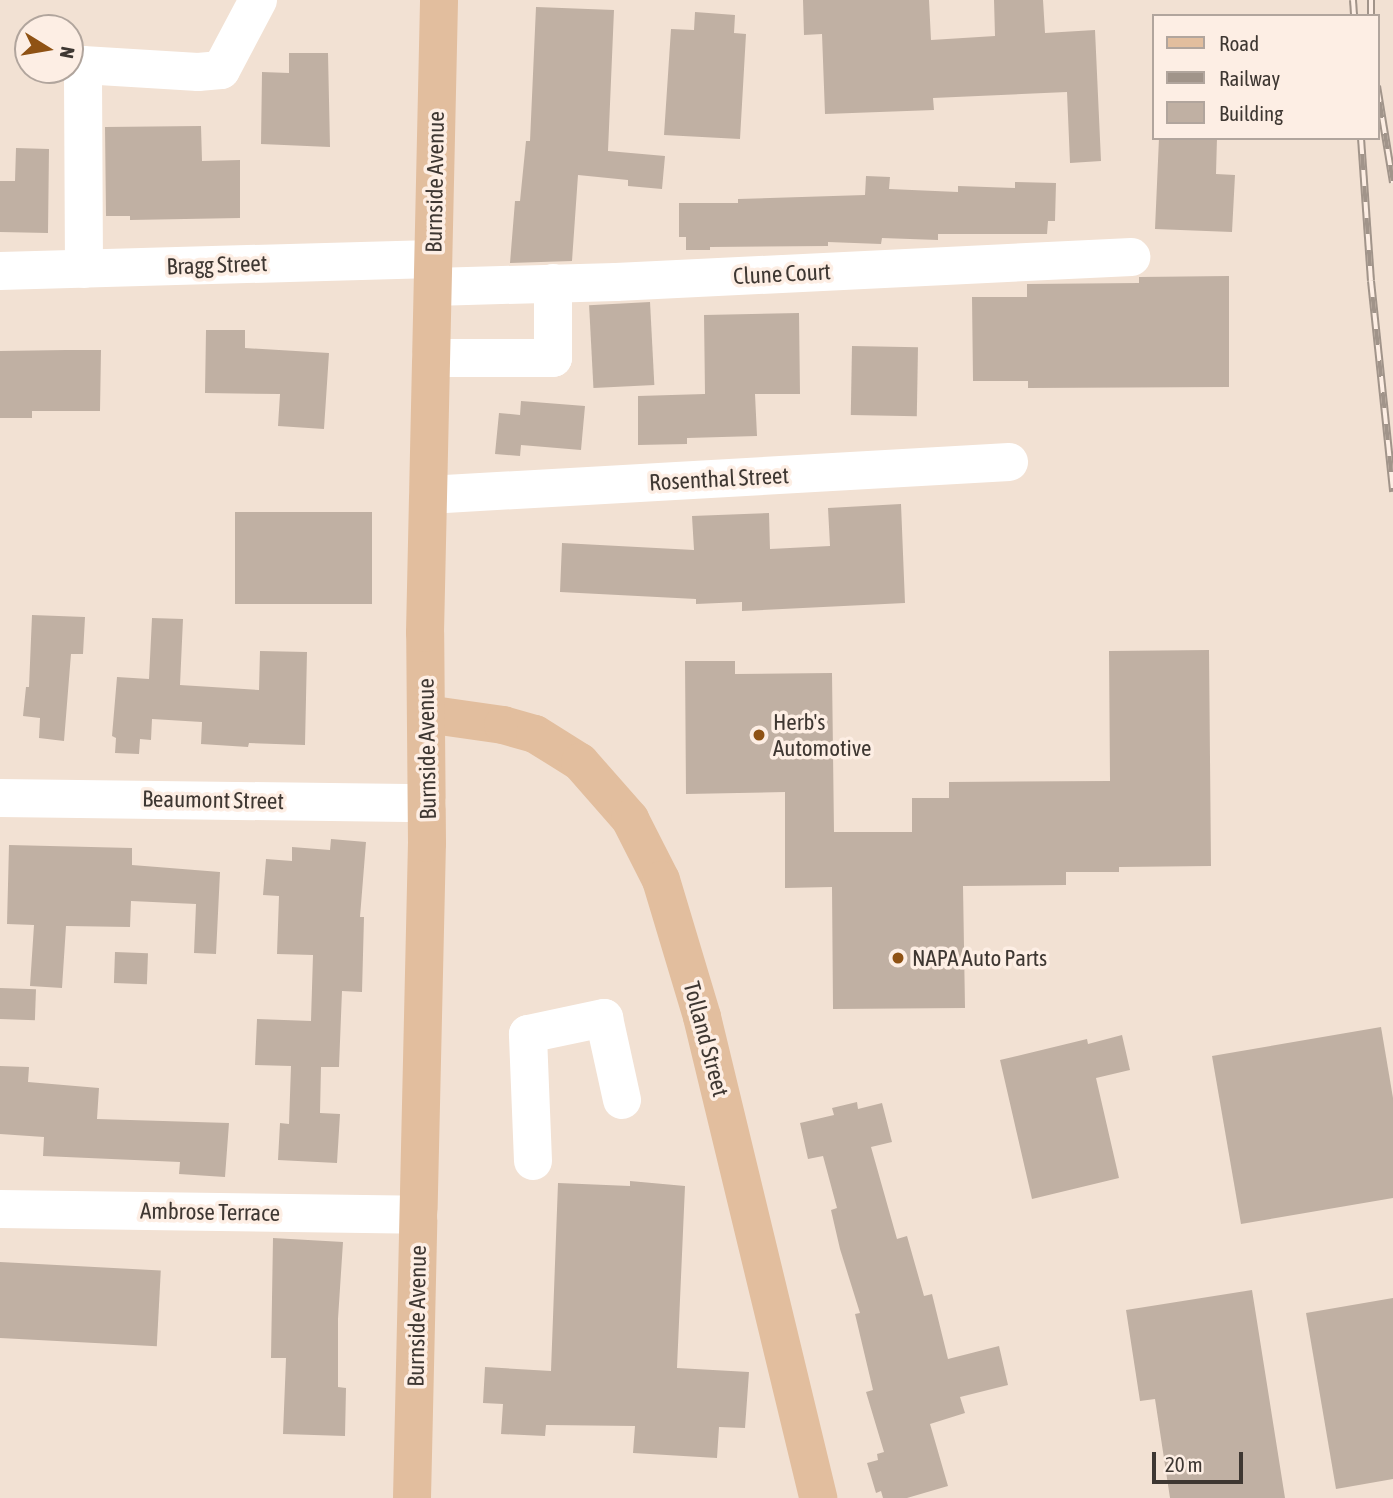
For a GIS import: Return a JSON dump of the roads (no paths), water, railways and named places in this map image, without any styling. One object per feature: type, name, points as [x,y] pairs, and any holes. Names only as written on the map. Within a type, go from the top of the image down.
[{"type":"main road","name":"Burnside Avenue","points":[[412,1498],[427,803],[428,495],[439,0]]},
{"type":"main road","name":"Tolland Street","points":[[426,714],[503,725],[535,734],[580,762],[629,819],[661,880],[702,1017],[818,1498]]},
{"type":"street","points":[[85,269],[83,65],[198,72],[220,70],[258,0]]},
{"type":"street","name":"Clune Court","points":[[433,273],[553,283],[1131,257]]},
{"type":"street","name":"Bragg Street","points":[[0,271],[85,269],[433,273]]},
{"type":"street","points":[[431,358],[553,358],[553,283]]},
{"type":"street","name":"Rosenthal Street","points":[[428,495],[1009,462]]},
{"type":"street","name":"Beaumont Street","points":[[0,798],[427,803]]},
{"type":"street","points":[[533,1161],[528,1034],[604,1018],[622,1100]]},
{"type":"street","name":"Ambrose Terrace","points":[[0,1209],[419,1215]]},
{"type":"railway","points":[[1353,0],[1354,14]]},
{"type":"railway","points":[[1371,0],[1371,14]]},
{"type":"railway","points":[[1379,98],[1393,183]]},
{"type":"railway","points":[[1361,140],[1371,281],[1393,492]]},
{"type":"place","name":"Herb's Automotive","points":[[759,735]]},
{"type":"place","name":"NAPA Auto Parts","points":[[898,958]]}]
